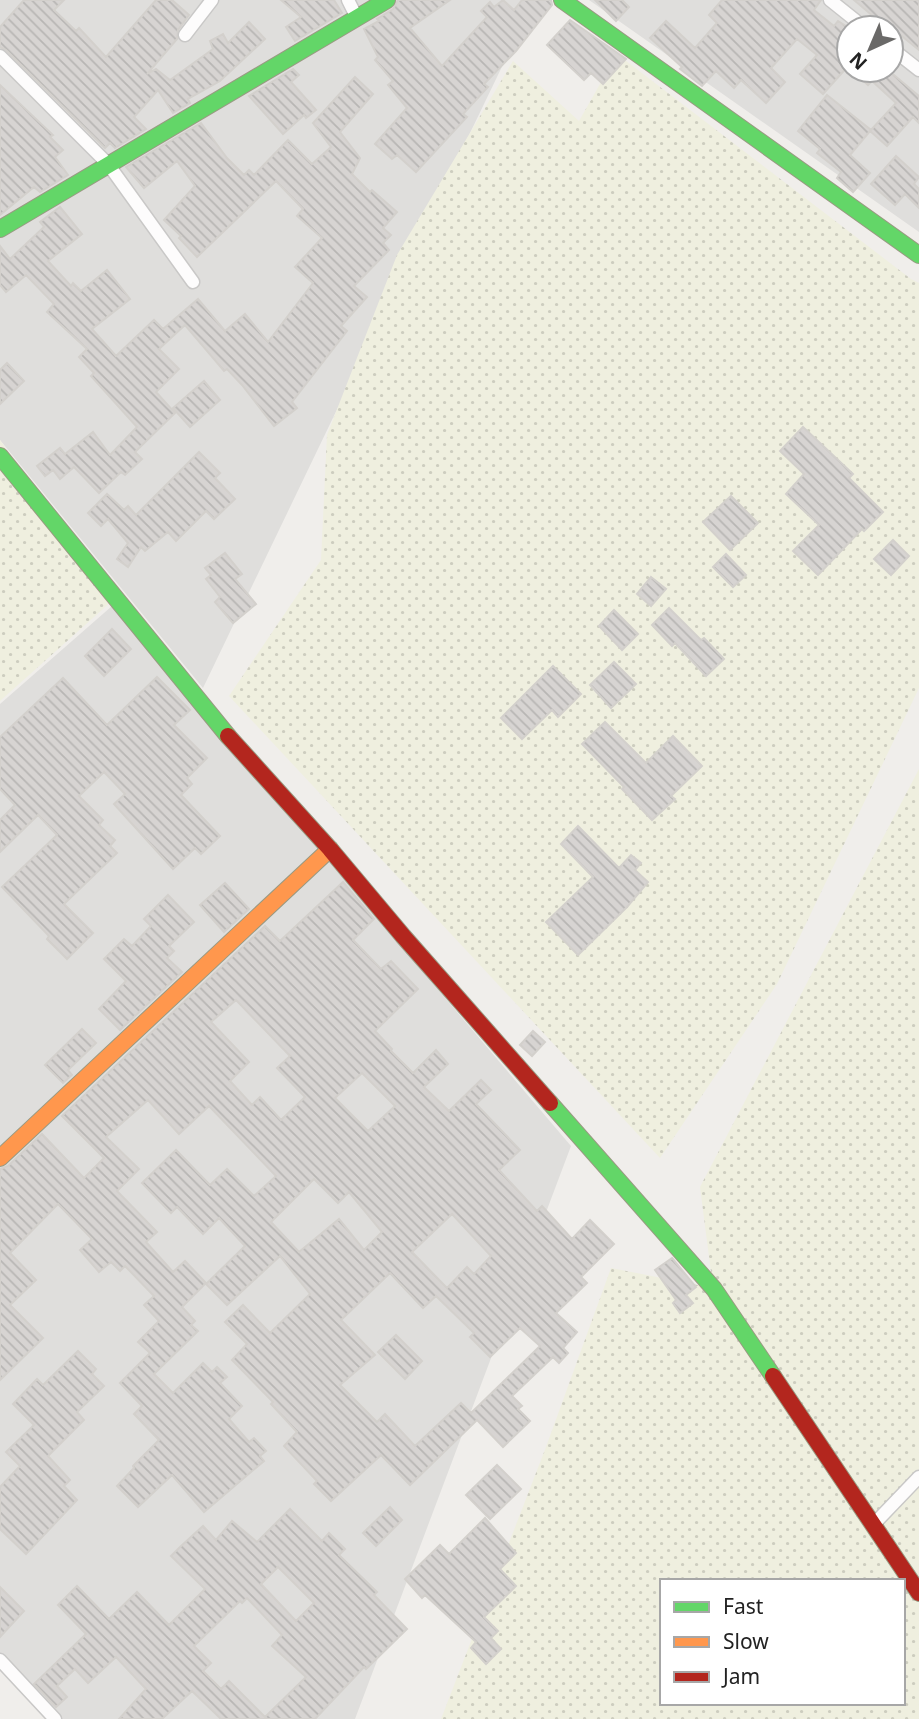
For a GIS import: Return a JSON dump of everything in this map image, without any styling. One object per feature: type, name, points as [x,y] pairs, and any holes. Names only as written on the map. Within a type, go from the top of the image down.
[{"type":"street","points":[[185,35],[212,0]]},
{"type":"street","points":[[348,0],[357,18]]},
{"type":"street","points":[[0,229],[387,0]]},
{"type":"street","points":[[562,0],[919,255]]},
{"type":"street","points":[[830,0],[848,14]]},
{"type":"street","points":[[0,56],[108,164],[193,282]]},
{"type":"street","points":[[905,59],[919,70]]},
{"type":"street","points":[[0,456],[233,742],[330,849],[403,936],[714,1289],[919,1593]]},
{"type":"street","points":[[0,1158],[330,849]]},
{"type":"street","points":[[874,1524],[919,1477]]},
{"type":"street","points":[[0,1660],[55,1719]]},
{"type":"shaded area","points":[[0,0],[534,0],[203,688],[0,440]]},
{"type":"shaded area","points":[[589,0],[919,0],[919,232]]},
{"type":"shaded area","points":[[112,606],[571,1146],[355,1719],[61,1719],[0,1653],[0,704]]},
{"type":"green space","points":[[617,54],[919,283],[919,688],[777,984],[660,1158],[229,696],[321,560],[327,435],[397,255],[513,61],[579,121]]},
{"type":"green space","points":[[0,440],[112,601],[0,701]]},
{"type":"green space","points":[[919,769],[919,1719],[441,1719],[546,1447],[611,1268],[713,1288],[700,1187]]},
{"type":"building","points":[[24,0],[64,0],[54,10],[76,31],[79,28],[106,57],[156,0],[172,0],[189,15],[178,30],[177,39],[147,74],[156,69],[170,80],[213,49],[210,41],[223,34],[228,43],[249,22],[265,39],[220,81],[188,99],[190,103],[173,113],[158,90],[134,117],[146,129],[115,148],[110,143],[105,148],[0,47],[0,27]]},
{"type":"building","points":[[281,0],[334,0],[342,13],[295,41],[286,27],[301,17]]},
{"type":"building","points":[[398,0],[450,0],[410,28],[442,66],[487,17],[481,11],[490,2],[494,7],[503,0],[514,10],[522,0],[551,0],[552,5],[516,51],[484,84],[488,87],[463,114],[467,117],[416,172],[397,155],[392,159],[375,144],[407,108],[388,85],[393,81],[375,60],[378,57],[364,29],[379,21],[377,19],[393,9]]},
{"type":"building","points":[[595,0],[622,0],[629,7],[616,21]]},
{"type":"building","points":[[722,0],[821,0],[814,10],[835,25],[835,81],[823,94],[800,74],[817,55],[797,39],[771,68],[785,82],[766,103],[741,80],[734,88],[716,71],[702,86],[680,69],[682,67],[650,38],[666,21],[695,48],[717,23],[709,15]]},
{"type":"building","points":[[854,0],[919,0],[919,50],[905,39],[905,14],[870,14]]},
{"type":"building","points":[[570,20],[626,59],[603,84],[591,73],[584,80],[547,45]]},
{"type":"building","points":[[293,69],[299,75],[291,82],[316,110],[306,118],[304,115],[283,134],[249,96]]},
{"type":"building","points":[[355,77],[373,94],[340,132],[360,158],[352,174],[370,192],[372,190],[397,212],[383,228],[391,235],[383,243],[389,250],[354,286],[367,297],[341,326],[347,331],[292,402],[297,408],[274,426],[242,385],[227,369],[224,371],[185,325],[159,349],[179,369],[156,392],[175,413],[135,452],[142,459],[125,475],[121,472],[99,493],[74,467],[60,479],[53,470],[45,476],[37,466],[60,448],[65,454],[93,432],[110,455],[137,427],[91,376],[94,373],[79,357],[87,349],[47,312],[54,304],[26,275],[6,292],[0,285],[0,246],[10,259],[44,227],[40,222],[60,207],[82,234],[48,261],[71,286],[73,283],[81,291],[107,270],[130,299],[92,329],[116,356],[154,320],[163,329],[198,299],[225,331],[245,314],[268,342],[313,283],[295,267],[322,238],[297,216],[303,209],[276,181],[197,257],[164,220],[195,186],[177,161],[144,188],[126,167],[201,123],[227,158],[244,175],[249,170],[254,175],[288,140],[312,164],[331,147],[313,123]]},
{"type":"building","points":[[875,84],[905,84],[919,96],[919,123],[913,117],[887,146],[870,131],[896,103]]},
{"type":"building","points":[[0,85],[53,135],[50,137],[63,150],[55,157],[68,175],[40,192],[34,187],[0,215]]},
{"type":"building","points":[[827,95],[871,130],[850,155],[870,173],[853,192],[837,178],[841,172],[817,153],[820,149],[798,131]]},
{"type":"building","points":[[896,156],[919,177],[914,184],[919,189],[919,208],[905,194],[895,205],[871,184]]},
{"type":"building","points":[[7,363],[24,381],[0,404],[0,370]]},
{"type":"building","points":[[204,381],[220,400],[190,427],[173,408]]},
{"type":"building","points":[[803,427],[853,474],[849,478],[883,512],[864,531],[862,529],[818,575],[793,551],[819,525],[786,494],[804,474],[780,451]]},
{"type":"building","points":[[199,452],[220,473],[215,478],[235,499],[214,519],[206,511],[176,541],[168,532],[145,551],[141,547],[128,567],[117,559],[128,543],[108,519],[101,526],[88,513],[107,494],[124,510],[128,506],[136,515]]},
{"type":"building","points":[[731,496],[758,523],[730,550],[703,522]]},
{"type":"building","points":[[893,540],[909,556],[891,575],[874,559]]},
{"type":"building","points":[[225,553],[242,574],[235,579],[256,604],[233,623],[215,602],[220,597],[206,579],[211,575],[205,568]]},
{"type":"building","points":[[726,554],[746,575],[733,587],[713,567]]},
{"type":"building","points":[[651,577],[666,589],[651,606],[637,594]]},
{"type":"building","points":[[669,608],[724,659],[706,676],[675,643],[672,646],[652,625]]},
{"type":"building","points":[[614,610],[638,634],[622,650],[599,626]]},
{"type":"building","points":[[112,629],[131,649],[104,676],[85,656]]},
{"type":"building","points":[[614,662],[636,684],[611,708],[590,685]]},
{"type":"building","points":[[553,666],[581,694],[558,717],[552,710],[522,739],[501,718]]},
{"type":"building","points":[[157,677],[190,710],[174,725],[207,758],[187,778],[192,784],[181,795],[220,836],[201,854],[195,848],[173,869],[114,804],[125,794],[104,772],[79,796],[103,820],[99,825],[115,840],[110,846],[117,853],[64,904],[93,933],[67,959],[2,887],[57,835],[38,815],[0,852],[0,820],[15,805],[0,789],[0,737],[63,678],[107,725]]},
{"type":"building","points":[[605,722],[646,763],[673,736],[702,766],[671,796],[675,799],[652,820],[582,744]]},
{"type":"building","points":[[578,826],[619,868],[631,855],[641,863],[635,870],[648,882],[627,907],[578,955],[546,922],[593,877],[561,844]]},
{"type":"building","points":[[343,882],[374,919],[353,940],[381,969],[391,961],[418,989],[375,1031],[413,1073],[436,1050],[448,1064],[424,1087],[449,1111],[481,1080],[491,1090],[476,1104],[520,1150],[499,1170],[537,1211],[542,1206],[572,1239],[590,1220],[614,1244],[581,1277],[587,1283],[556,1313],[577,1332],[563,1348],[568,1353],[559,1363],[553,1357],[512,1396],[522,1406],[518,1409],[530,1421],[503,1447],[477,1420],[410,1485],[381,1455],[331,1501],[314,1484],[317,1481],[284,1446],[297,1432],[271,1404],[273,1402],[232,1360],[247,1344],[225,1322],[243,1305],[270,1333],[310,1294],[280,1256],[227,1305],[206,1284],[245,1246],[219,1218],[203,1234],[177,1207],[171,1213],[142,1183],[176,1150],[210,1185],[227,1169],[254,1196],[276,1176],[209,1106],[179,1134],[148,1100],[106,1137],[139,1169],[117,1191],[157,1232],[146,1242],[173,1272],[185,1261],[206,1283],[182,1307],[195,1321],[191,1325],[198,1331],[154,1374],[173,1393],[203,1363],[212,1372],[217,1367],[227,1377],[220,1383],[242,1406],[229,1419],[249,1442],[254,1438],[266,1451],[260,1456],[264,1461],[204,1512],[172,1475],[138,1507],[117,1486],[159,1440],[134,1414],[142,1406],[120,1383],[150,1353],[138,1342],[159,1321],[144,1305],[154,1296],[125,1266],[120,1271],[111,1262],[99,1272],[80,1250],[92,1239],[58,1204],[10,1253],[36,1280],[10,1305],[43,1338],[0,1380],[0,1169],[8,1166],[42,1134],[84,1178],[104,1158],[62,1116],[265,926],[280,941]],"holes":[[[236,1000],[290,1056],[277,1068],[305,1097],[281,1120],[260,1097],[252,1105],[230,1081],[249,1062],[211,1022]],[[362,1073],[395,1106],[368,1131],[335,1098]],[[314,1179],[338,1203],[349,1192],[382,1232],[364,1250],[339,1219],[299,1252],[271,1222]],[[452,1214],[491,1256],[474,1274],[467,1267],[447,1288],[412,1252]],[[390,1273],[423,1308],[436,1296],[474,1333],[470,1337],[490,1357],[520,1328],[540,1346],[471,1413],[461,1403],[415,1446],[385,1414],[377,1422],[340,1385],[375,1355],[341,1320]]]},
{"type":"building","points":[[225,883],[249,909],[224,932],[200,905]]},
{"type":"building","points":[[168,895],[194,922],[169,946],[174,951],[167,958],[182,972],[120,1030],[99,1009],[126,981],[104,959],[124,939],[132,946],[151,926],[144,919]]},
{"type":"building","points":[[82,1029],[96,1043],[68,1070],[72,1075],[63,1083],[45,1065]]},
{"type":"building","points":[[533,1031],[545,1042],[532,1056],[520,1045]]},
{"type":"building","points":[[672,1258],[696,1287],[686,1295],[693,1303],[680,1313],[673,1303],[676,1300],[655,1270]]},
{"type":"building","points":[[396,1335],[422,1361],[405,1379],[378,1352]]},
{"type":"building","points":[[78,1351],[96,1369],[92,1374],[104,1386],[77,1412],[84,1420],[48,1456],[70,1480],[64,1486],[77,1500],[26,1554],[0,1529],[0,1487],[20,1466],[6,1452],[34,1425],[13,1404],[37,1379],[43,1385]]},
{"type":"building","points":[[497,1465],[521,1489],[490,1519],[466,1495]]},
{"type":"building","points":[[390,1507],[402,1520],[376,1546],[363,1533]]},
{"type":"building","points":[[290,1509],[322,1541],[329,1533],[345,1549],[339,1555],[377,1592],[374,1595],[407,1629],[366,1669],[364,1667],[315,1719],[221,1719],[192,1691],[162,1719],[119,1719],[146,1689],[116,1657],[88,1683],[75,1669],[57,1686],[67,1697],[56,1707],[34,1684],[86,1634],[58,1605],[77,1586],[109,1619],[137,1592],[169,1625],[205,1589],[171,1556],[180,1547],[203,1526],[216,1540],[232,1521],[257,1542]],"holes":[[[278,1567],[314,1603],[296,1621],[261,1584]],[[247,1598],[282,1635],[272,1646],[306,1677],[265,1717],[229,1681],[221,1689],[203,1671],[211,1663],[194,1646],[240,1601],[242,1603]]]},
{"type":"building","points":[[485,1518],[516,1553],[500,1569],[516,1586],[484,1617],[498,1631],[491,1638],[501,1649],[486,1664],[471,1648],[476,1642],[425,1595],[422,1598],[405,1579],[440,1545],[449,1554]]},
{"type":"building","points":[[0,1587],[24,1611],[0,1637]]},
{"type":"traffic: fast","points":[[0,229],[387,0]]},
{"type":"traffic: fast","points":[[562,0],[919,255]]},
{"type":"traffic: fast","points":[[0,456],[228,736]]},
{"type":"traffic: fast","points":[[550,1103],[714,1289],[773,1376]]},
{"type":"traffic: slow","points":[[0,1158],[330,849]]},
{"type":"traffic: jam","points":[[228,736],[330,849],[550,1103]]},
{"type":"traffic: jam","points":[[773,1376],[919,1593]]}]
